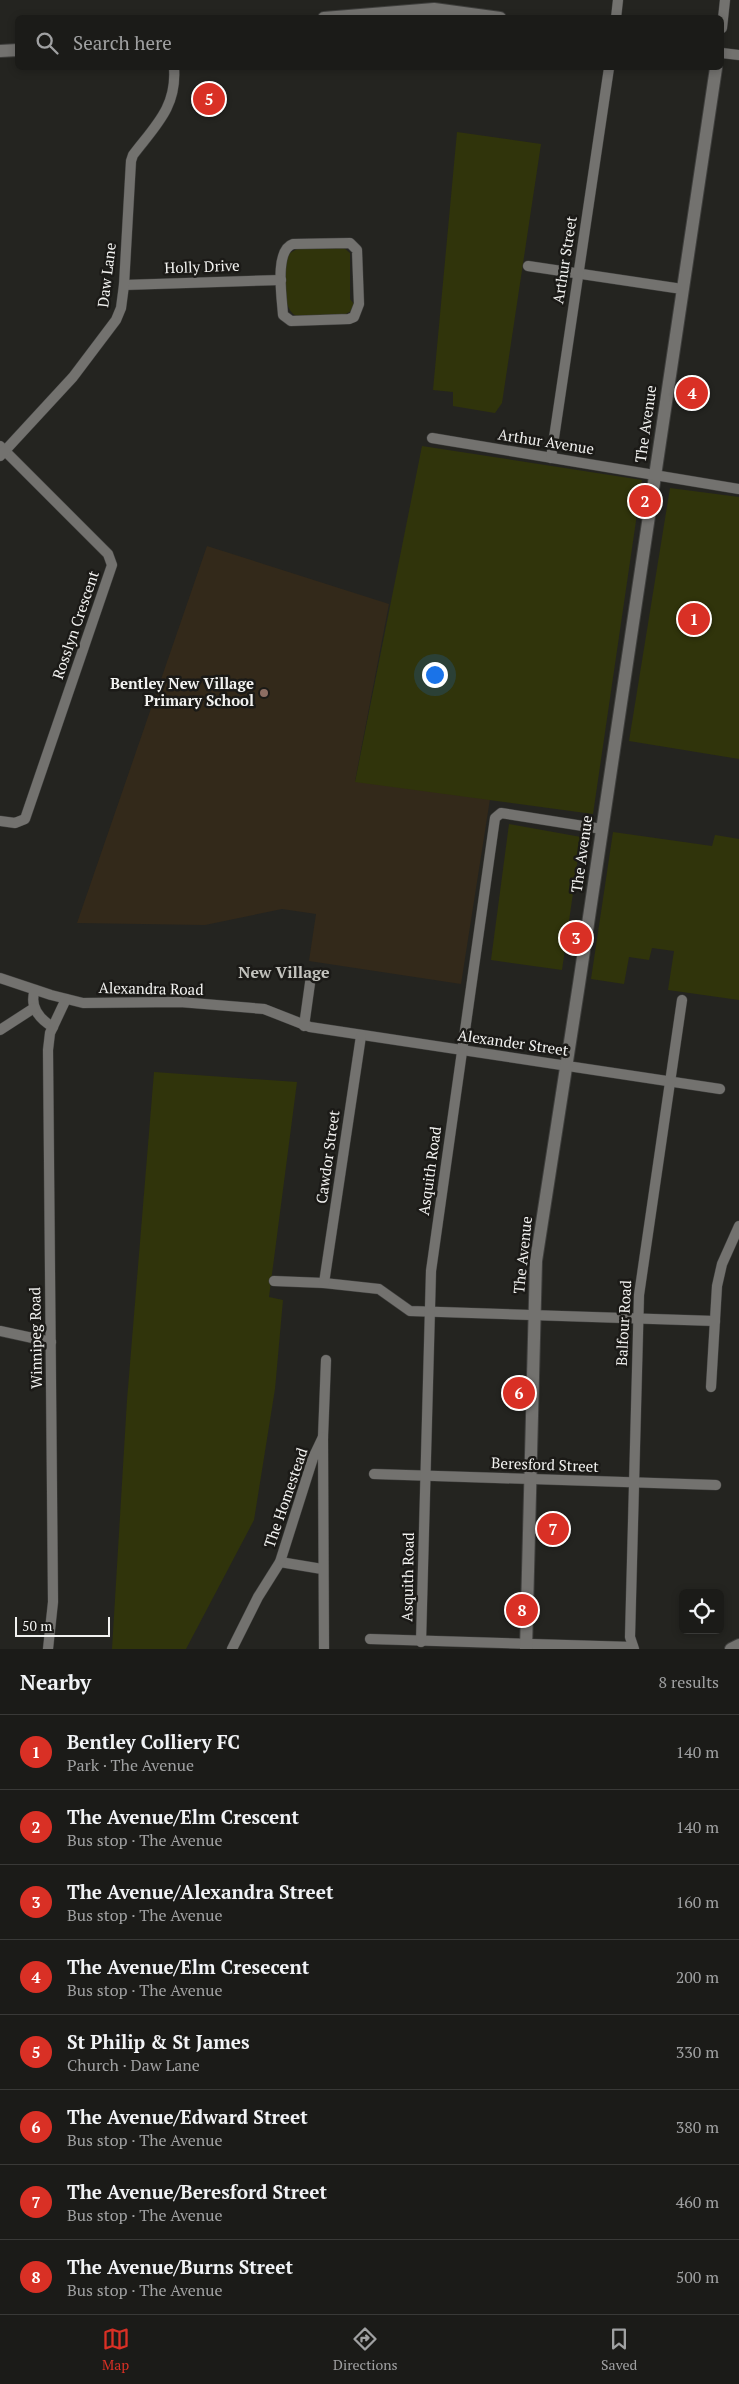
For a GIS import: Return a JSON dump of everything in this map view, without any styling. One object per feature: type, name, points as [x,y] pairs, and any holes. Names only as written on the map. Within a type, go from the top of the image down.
[{"type":"street","points":[[616,15],[618,0]]},
{"type":"street","points":[[723,15],[725,0]]},
{"type":"street","points":[[361,15],[434,9],[478,15]]},
{"type":"street","points":[[0,51],[15,50]]},
{"type":"street","points":[[724,53],[739,55]]},
{"type":"street","name":"Daw Lane","points":[[2,451],[73,377],[116,320],[121,308],[124,285],[131,161],[133,155],[167,111],[175,84],[174,70]]},
{"type":"street","name":"Arthur Street","points":[[550,458],[609,70]]},
{"type":"street","name":"The Avenue","points":[[526,1647],[533,1315],[536,1261],[716,70]]},
{"type":"street","points":[[350,243],[357,250],[358,310],[354,317],[349,319],[291,321],[283,315],[281,280],[282,254],[288,245],[350,243]]},
{"type":"street","points":[[528,266],[682,289]]},
{"type":"street","name":"Holly Drive","points":[[124,285],[281,280]]},
{"type":"street","name":"Arthur Avenue","points":[[432,438],[739,489]]},
{"type":"street","name":"Rosslyn Crescent","points":[[0,821],[16,823],[25,819],[112,565],[108,554],[2,451]]},
{"type":"street","name":"Asquith Road","points":[[421,1642],[431,1271],[495,818],[501,812],[602,829]]},
{"type":"street","points":[[303,1025],[311,976],[313,975]]},
{"type":"street","name":"Alexandra Road","points":[[0,978],[83,1003],[180,1002],[264,1009],[303,1025]]},
{"type":"street","points":[[35,990],[32,1001],[34,1008],[45,1023],[53,1027]]},
{"type":"street","name":"Winnipeg Road","points":[[48,1649],[53,1602],[48,1050],[53,1027],[66,999]]},
{"type":"street","name":"Balfour Road","points":[[633,1648],[630,1636],[638,1318],[641,1277],[682,1000]]},
{"type":"street","points":[[0,1030],[34,1008]]},
{"type":"street","name":"Alexander Street","points":[[303,1025],[361,1036],[720,1089]]},
{"type":"street","name":"Cawdor Street","points":[[324,1282],[361,1036]]},
{"type":"street","points":[[711,1387],[717,1286],[722,1264],[739,1227]]},
{"type":"street","points":[[274,1281],[324,1282],[379,1289],[410,1311],[715,1321]]},
{"type":"street","points":[[0,1331],[51,1342]]},
{"type":"street","points":[[324,1437],[326,1360]]},
{"type":"street","name":"The Homestead","points":[[232,1649],[258,1597],[280,1562],[313,1458],[324,1437]]},
{"type":"street","name":"The Homestead","points":[[324,1437],[322,1569],[324,1649]]},
{"type":"street","name":"Beresford Street","points":[[374,1474],[716,1485]]},
{"type":"street","points":[[280,1562],[322,1569]]},
{"type":"street","points":[[370,1639],[526,1647],[633,1648]]},
{"type":"street","points":[[731,1649],[739,1645]]},
{"type":"shaded area","name":"Bentley New Village Primary School","points":[[207,546],[389,604],[355,781],[490,799],[461,984],[309,961],[316,914],[282,909],[205,925],[77,923]]},
{"type":"green space","points":[[457,132],[541,144],[502,403],[495,413],[453,406],[453,392],[433,390]]},
{"type":"green space","points":[[311,247],[343,247],[350,253],[350,299],[354,304],[351,311],[344,315],[296,316],[288,306],[285,290],[286,259],[290,253]]},
{"type":"green space","points":[[422,446],[642,480],[593,814],[355,782]]},
{"type":"green space","points":[[670,488],[739,497],[739,759],[629,741]]},
{"type":"green space","points":[[509,824],[581,837],[562,970],[491,960]]},
{"type":"green space","points":[[613,832],[712,846],[715,835],[739,839],[739,1000],[668,990],[674,951],[652,948],[649,960],[629,957],[624,984],[591,979]]},
{"type":"green space","points":[[154,1072],[297,1082],[269,1297],[283,1300],[275,1389],[254,1520],[186,1649],[112,1649],[127,1400]]},
{"type":"place","name":"St Philip & St James","points":[[209,99]]},
{"type":"place","name":"The Avenue/Elm Cresecent","points":[[692,393]]},
{"type":"place","name":"The Avenue/Elm Crescent","points":[[645,501]]},
{"type":"place","name":"Bentley Colliery FC","points":[[694,619]]},
{"type":"place","name":"Bentley New Village Primary School","points":[[264,693]]},
{"type":"place","name":"The Avenue/Alexandra Street","points":[[576,938]]},
{"type":"place","name":"The Avenue/Edward Street","points":[[519,1393]]},
{"type":"place","name":"The Avenue/Beresford Street","points":[[553,1529]]},
{"type":"place","name":"The Avenue/Burns Street","points":[[522,1610]]},
{"type":"district","name":"New Village","points":[[284,972]]}]
